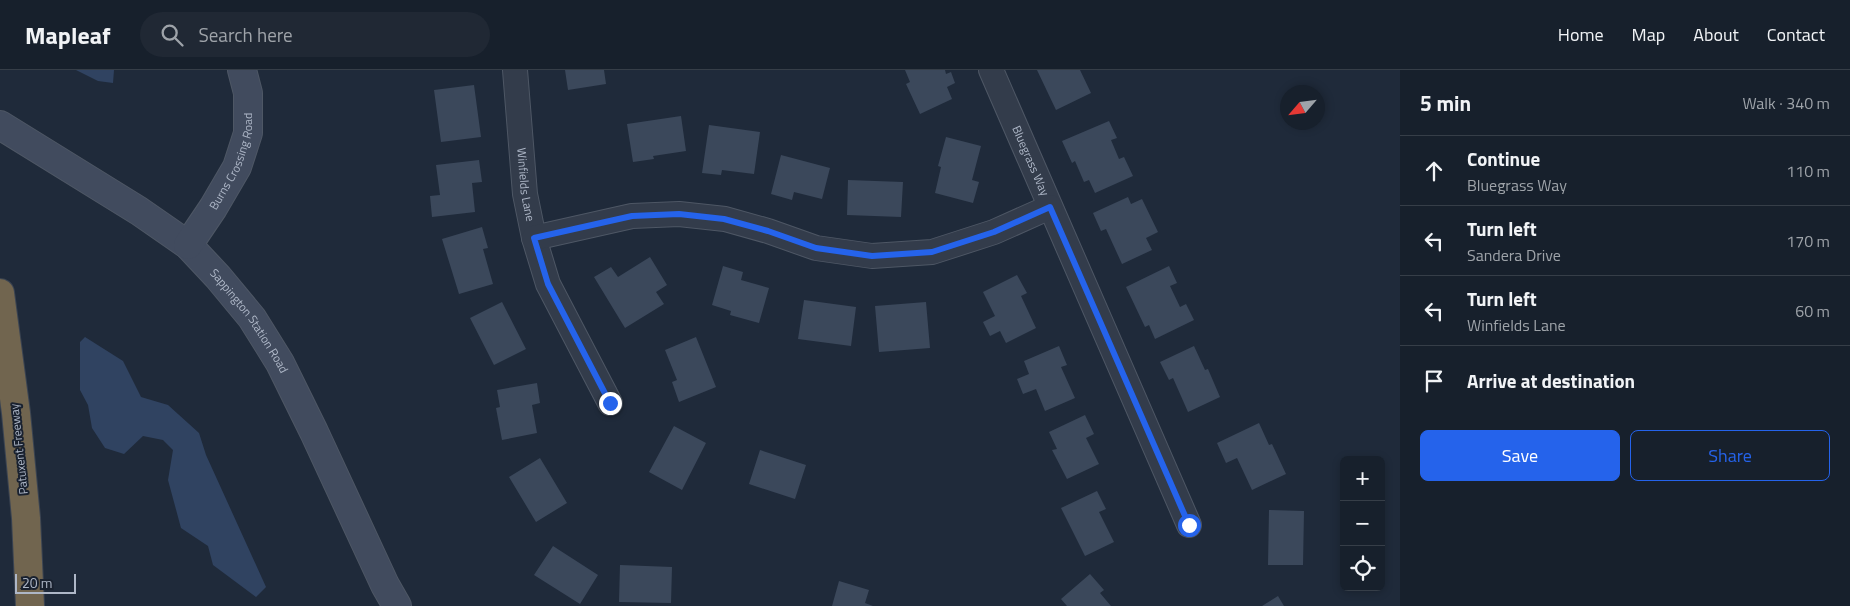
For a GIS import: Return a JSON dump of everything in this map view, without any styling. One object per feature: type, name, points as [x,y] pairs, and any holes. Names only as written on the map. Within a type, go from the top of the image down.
[{"type":"highway","name":"Patuxent Freeway","points":[[0,293],[16,413],[25,508],[30,606]]},
{"type":"main road","name":"Burns Crossing Road","points":[[188,245],[237,167],[248,133],[248,93],[242,70]]},
{"type":"main road","name":"Sappington Station Road","points":[[0,125],[139,211],[188,245],[252,318],[280,363],[385,585],[397,606]]},
{"type":"street","name":"Winfields Lane","points":[[515,70],[525,194],[534,238],[548,284],[610,403]]},
{"type":"street","name":"Bluegrass Way","points":[[991,70],[1189,525]]},
{"type":"street","points":[[534,238],[632,216],[679,214],[724,219],[768,231],[816,248],[872,256],[932,252],[994,232],[1050,207]]},
{"type":"water","points":[[76,70],[114,70],[113,83],[98,81]]},
{"type":"water","points":[[85,337],[123,361],[141,397],[168,405],[199,433],[206,455],[266,587],[256,597],[213,565],[208,546],[181,528],[168,480],[173,450],[163,440],[143,436],[124,454],[105,448],[92,428],[88,405],[80,390],[80,342]]},
{"type":"building","points":[[565,70],[604,70],[606,84],[568,90]]},
{"type":"building","points":[[905,70],[945,70],[946,74],[951,72],[955,83],[947,87],[952,99],[920,114],[906,84],[910,82]]},
{"type":"building","points":[[1037,70],[1080,70],[1091,93],[1056,110]]},
{"type":"building","points":[[474,85],[481,137],[441,142],[434,90]]},
{"type":"building","points":[[681,116],[686,151],[653,156],[654,159],[633,162],[627,124]]},
{"type":"building","points":[[1109,121],[1117,138],[1111,140],[1119,159],[1124,157],[1133,176],[1095,193],[1089,180],[1084,182],[1075,161],[1072,163],[1062,141]]},
{"type":"building","points":[[709,125],[760,132],[754,174],[722,170],[721,175],[702,173]]},
{"type":"building","points":[[946,137],[981,146],[972,180],[979,182],[973,203],[935,193],[941,167],[938,166]]},
{"type":"building","points":[[781,155],[830,168],[822,199],[794,192],[792,200],[771,194]]},
{"type":"building","points":[[479,160],[482,182],[472,183],[475,212],[432,217],[430,196],[440,195],[436,165]]},
{"type":"building","points":[[848,180],[903,182],[901,217],[847,215]]},
{"type":"building","points":[[1128,197],[1131,204],[1142,199],[1158,232],[1146,238],[1152,250],[1122,264],[1106,229],[1101,231],[1093,213]]},
{"type":"building","points":[[482,227],[488,248],[483,249],[493,284],[459,294],[442,239]]},
{"type":"building","points":[[650,257],[667,285],[656,292],[664,304],[625,328],[594,277],[611,267],[618,277]]},
{"type":"building","points":[[723,266],[743,272],[741,280],[769,288],[759,323],[730,315],[731,311],[712,305]]},
{"type":"building","points":[[1169,266],[1177,283],[1170,286],[1180,307],[1186,304],[1194,320],[1155,339],[1149,325],[1145,327],[1126,287]]},
{"type":"building","points":[[1017,275],[1027,293],[1021,296],[1036,328],[1006,343],[1000,331],[990,336],[983,322],[995,316],[983,292]]},
{"type":"building","points":[[804,300],[856,307],[851,346],[798,339]]},
{"type":"building","points":[[502,302],[526,349],[494,365],[470,318]]},
{"type":"building","points":[[926,302],[930,348],[879,352],[875,306]]},
{"type":"building","points":[[696,337],[716,387],[679,402],[672,382],[677,380],[665,350]]},
{"type":"building","points":[[1059,346],[1067,365],[1061,367],[1075,398],[1045,411],[1036,389],[1023,394],[1017,379],[1029,374],[1024,361]]},
{"type":"building","points":[[1194,346],[1205,370],[1208,369],[1220,397],[1188,412],[1173,378],[1169,380],[1160,362]]},
{"type":"building","points":[[537,383],[540,403],[532,405],[537,433],[502,440],[496,408],[500,407],[497,390]]},
{"type":"building","points":[[1085,415],[1094,434],[1086,438],[1099,464],[1067,479],[1052,450],[1057,449],[1049,432]]},
{"type":"building","points":[[1259,423],[1269,445],[1272,444],[1286,474],[1252,490],[1237,458],[1226,463],[1217,443]]},
{"type":"building","points":[[674,426],[706,443],[682,490],[649,472]]},
{"type":"building","points":[[760,450],[806,465],[795,499],[749,484]]},
{"type":"building","points":[[540,458],[567,503],[536,522],[509,477]]},
{"type":"building","points":[[1097,491],[1106,509],[1099,512],[1114,542],[1085,556],[1061,508]]},
{"type":"building","points":[[1269,510],[1304,511],[1303,565],[1268,565]]},
{"type":"building","points":[[553,546],[598,575],[580,604],[534,575]]},
{"type":"building","points":[[620,565],[672,567],[671,603],[619,602]]},
{"type":"building","points":[[1090,574],[1104,590],[1100,593],[1111,606],[1067,606],[1061,599]]},
{"type":"building","points":[[839,581],[869,590],[865,603],[873,606],[832,606]]},
{"type":"building","points":[[1278,596],[1284,606],[1262,606]]},
{"type":"route","points":[[610,403],[548,284],[534,238],[632,216],[679,214],[724,219],[768,231],[816,248],[872,256],[932,252],[994,232],[1050,207],[1189,525]]}]
